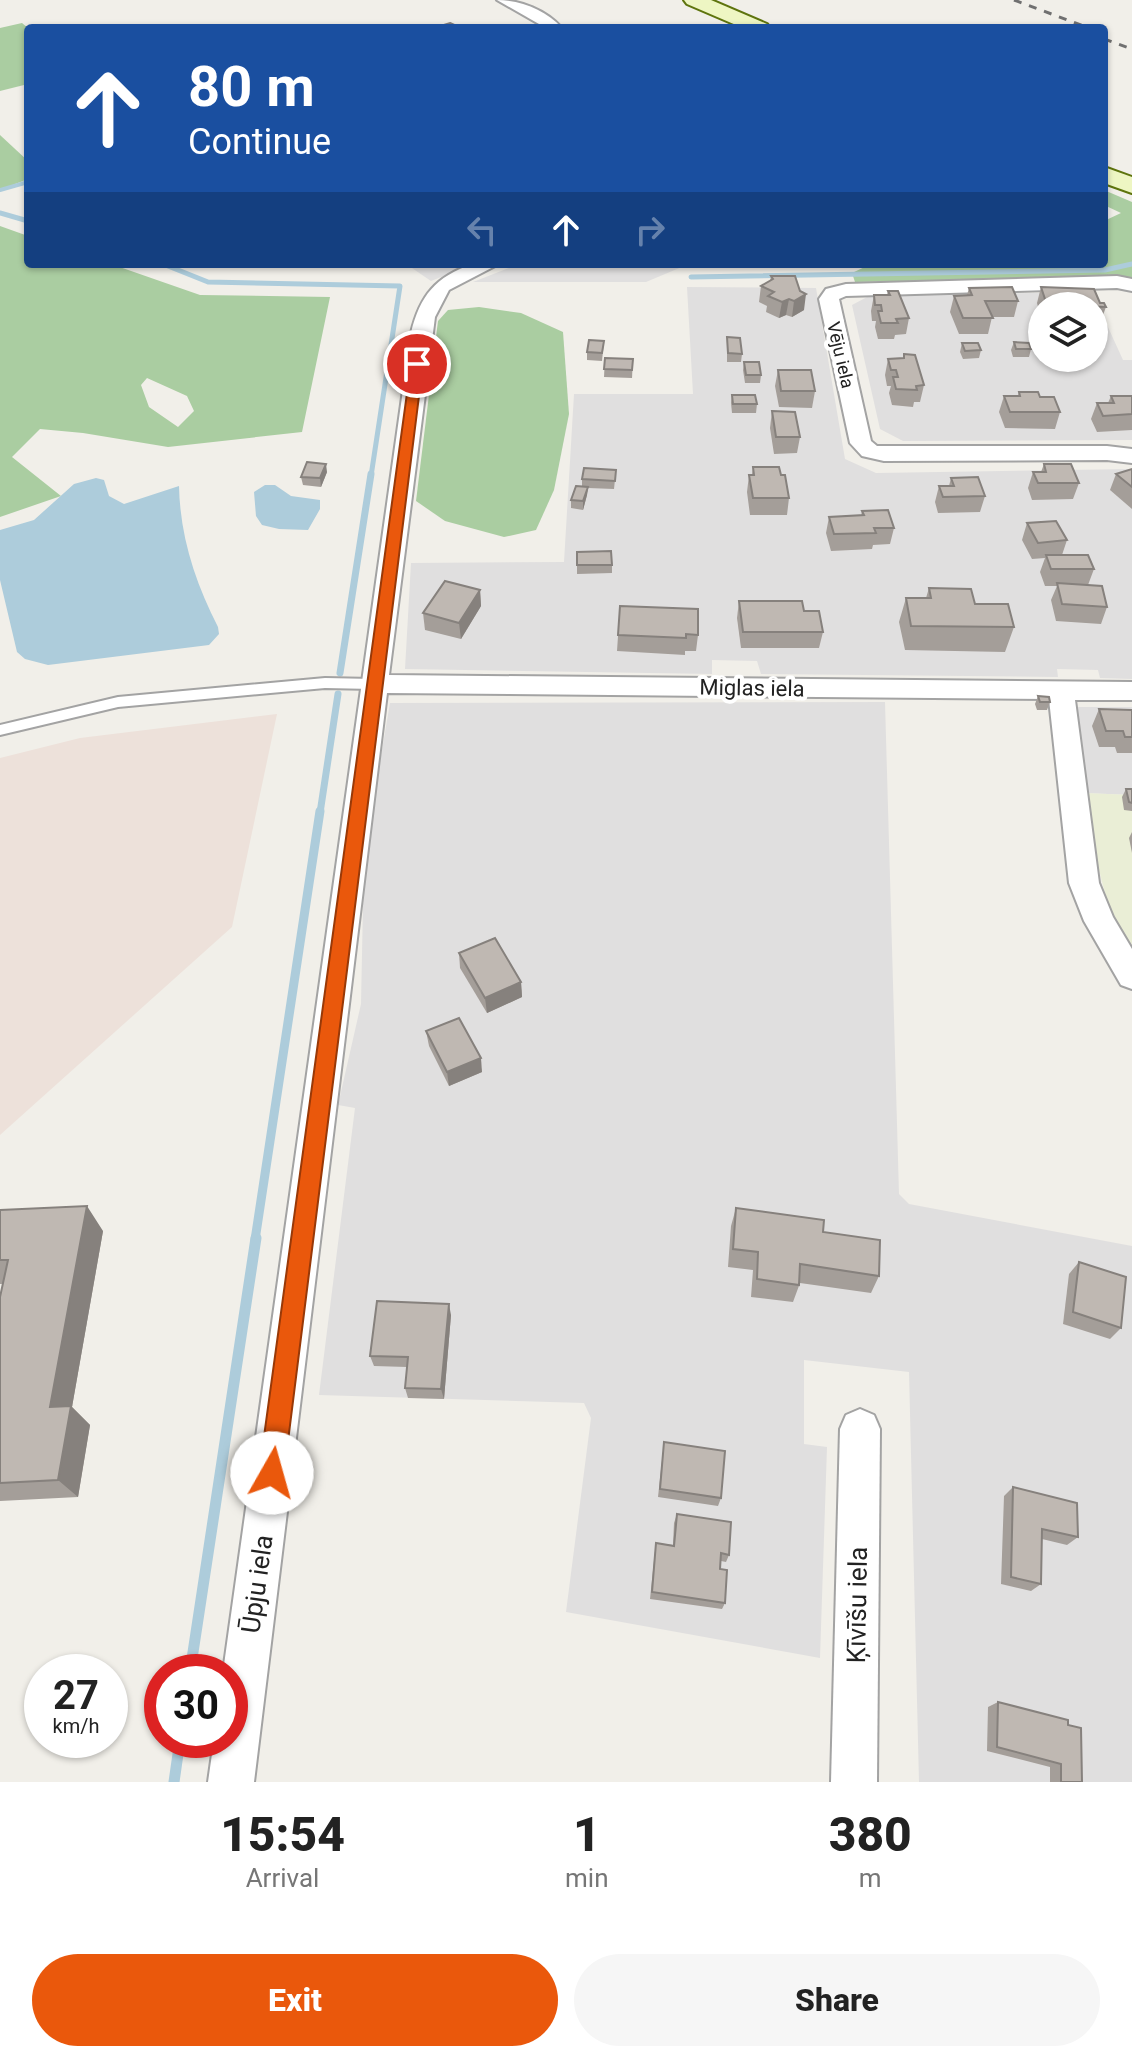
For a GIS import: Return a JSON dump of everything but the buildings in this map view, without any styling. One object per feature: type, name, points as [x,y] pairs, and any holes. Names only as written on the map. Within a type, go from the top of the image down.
[{"type":"main road","points":[[694,0],[751,24]]},
{"type":"main road","points":[[1108,176],[1132,186]]},
{"type":"street","points":[[504,0],[550,24]]},
{"type":"street","name":"Ūpju iela","points":[[231,1782],[421,333],[429,299],[452,279],[480,268]]},
{"type":"street","name":"Vēju iela","points":[[1132,285],[1117,282],[846,290],[833,293],[829,299],[861,443],[870,451],[884,454],[1107,453],[1132,456]]},
{"type":"street","name":"Miglas iela","points":[[373,684],[1132,691]]},
{"type":"street","points":[[1061,692],[1084,883],[1099,921],[1132,976]]},
{"type":"street","name":"Ķīvīšu iela","points":[[854,1782],[860,1429]]},
{"type":"lane","points":[[0,730],[118,702],[325,683],[373,684]]},
{"type":"shaded area","points":[[412,268],[464,268],[431,281]]},
{"type":"shaded area","points":[[509,268],[679,268],[646,282],[473,282]]},
{"type":"shaded area","points":[[687,287],[816,288],[845,459],[876,473],[1132,469],[1132,679],[1100,678],[1098,670],[1057,669],[1058,677],[761,674],[757,661],[712,660],[712,674],[405,669],[411,563],[564,562],[574,394],[693,394]]},
{"type":"shaded area","points":[[1028,293],[1028,372],[1108,372],[1108,327],[1123,360],[1132,360],[1132,440],[903,441],[880,429],[852,305],[869,296]]},
{"type":"shaded area","points":[[885,702],[899,1194],[909,1204],[1132,1246],[1132,1782],[919,1782],[909,1372],[804,1360],[804,1444],[827,1447],[820,1658],[566,1612],[591,1418],[584,1403],[319,1395],[355,1108],[338,1105],[361,1004],[364,855],[390,703]]},
{"type":"shaded area","points":[[1074,707],[1132,707],[1132,795],[1084,793]]},
{"type":"shaded area","points":[[277,714],[232,927],[0,1135],[0,758],[80,738]]},
{"type":"green space","points":[[24,25],[24,85],[0,91],[0,28]]},
{"type":"green space","points":[[0,135],[24,157],[24,181],[0,190]]},
{"type":"green space","points":[[1108,192],[1132,202],[1132,280],[855,282],[852,273],[863,268],[1108,268],[1108,219],[1121,213],[1108,207]]},
{"type":"green space","points":[[0,226],[24,235],[24,268],[122,268],[200,295],[330,297],[302,432],[168,447],[40,429],[12,457],[61,496],[0,517]],"holes":[[[147,378],[187,396],[194,411],[178,427],[149,407],[141,385]]]},
{"type":"green space","points":[[479,307],[521,313],[563,332],[569,414],[554,490],[536,530],[504,537],[445,521],[416,501],[438,321],[448,310]]},
{"type":"green space","points":[[1084,793],[1132,795],[1132,944],[1115,932],[1096,858]]},
{"type":"water","points":[[96,478],[104,480],[109,496],[124,504],[179,486],[182,523],[190,558],[218,627],[219,634],[209,645],[48,665],[25,659],[17,652],[0,580],[0,530],[34,520],[74,484]]},
{"type":"water","points":[[265,485],[275,485],[291,496],[320,500],[320,509],[308,530],[262,525],[256,516],[254,492]]},
{"type":"waterway","points":[[0,190],[24,183]]},
{"type":"waterway","points":[[0,213],[24,220]]},
{"type":"waterway","points":[[691,277],[1105,270],[1132,264]]},
{"type":"waterway","points":[[173,268],[208,282],[400,286],[371,476]]},
{"type":"waterway","points":[[340,673],[371,474]]},
{"type":"waterway","points":[[320,813],[338,694]]},
{"type":"waterway","points":[[255,1240],[320,811]]},
{"type":"waterway","points":[[193,1654],[256,1238]]},
{"type":"waterway","points":[[174,1782],[177,1758]]},
{"type":"railway","points":[[1014,0],[1078,24]]},
{"type":"railway","points":[[1108,40],[1132,49]]},
{"type":"route","points":[[272,1473],[417,364]]}]
